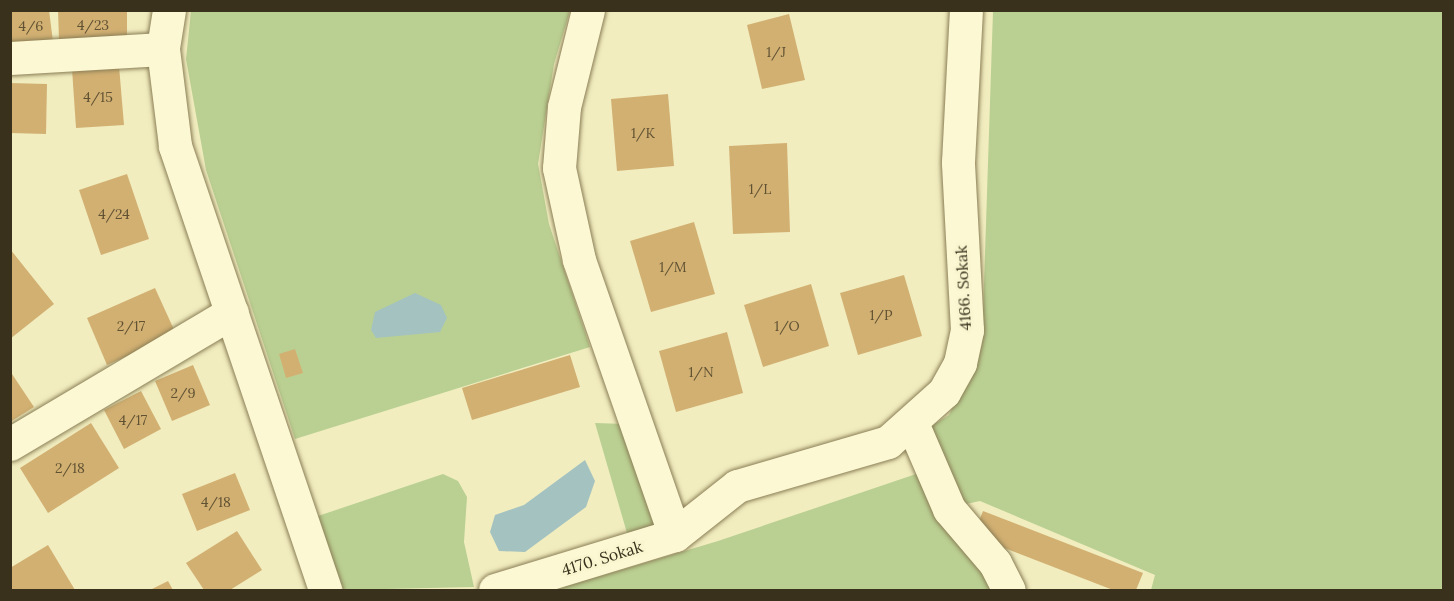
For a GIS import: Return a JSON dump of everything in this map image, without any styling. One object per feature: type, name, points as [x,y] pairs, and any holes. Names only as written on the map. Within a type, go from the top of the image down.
[{"type":"street","points":[[169,10],[163,49],[175,146],[325,591]]},
{"type":"street","points":[[588,10],[564,107],[559,168],[579,260],[675,535]]},
{"type":"street","name":"4166. Sokak","points":[[675,535],[737,486],[888,442],[912,423],[944,392],[960,363],[967,330],[958,172],[966,10]]},
{"type":"street","points":[[10,58],[163,49]]},
{"type":"street","points":[[10,444],[232,312]]},
{"type":"street","points":[[912,423],[949,509],[995,562],[1010,591]]},
{"type":"street","name":"4170. Sokak","points":[[495,591],[675,535]]},
{"type":"green space","points":[[191,11],[570,11],[554,64],[538,164],[549,224],[590,347],[295,439],[206,170],[186,59]]},
{"type":"green space","points":[[993,11],[1443,11],[1443,590],[1151,590],[1155,575],[980,501],[966,504],[950,494],[923,431],[949,415],[982,345]]},
{"type":"green space","points":[[595,423],[625,424],[658,526],[627,533]]},
{"type":"green space","points":[[922,472],[1000,590],[554,590],[718,541]]},
{"type":"green space","points":[[443,474],[458,481],[467,497],[464,542],[474,587],[341,590],[318,516]]},
{"type":"water","points":[[415,293],[441,305],[447,318],[440,332],[376,338],[371,330],[375,312]]},
{"type":"water","points":[[585,460],[595,481],[586,507],[525,552],[499,551],[490,532],[495,515],[524,505]]},
{"type":"building","points":[[10,10],[49,10],[53,42],[10,47]]},
{"type":"building","points":[[58,10],[127,10],[127,39],[59,40]]},
{"type":"building","points":[[789,14],[805,80],[762,89],[747,25]]},
{"type":"building","points":[[119,66],[124,125],[76,128],[72,69]]},
{"type":"building","points":[[10,83],[47,84],[46,134],[10,133]]},
{"type":"building","points":[[668,94],[674,166],[617,171],[611,99]]},
{"type":"building","points":[[787,143],[790,232],[733,234],[729,146]]},
{"type":"building","points":[[127,174],[149,239],[101,255],[79,190]]},
{"type":"building","points":[[694,222],[715,294],[651,312],[630,241]]},
{"type":"building","points":[[10,249],[54,304],[10,339]]},
{"type":"building","points":[[904,275],[922,336],[858,355],[840,293]]},
{"type":"building","points":[[811,284],[829,346],[763,367],[744,305]]},
{"type":"building","points":[[155,288],[176,334],[107,365],[87,318]]},
{"type":"building","points":[[727,332],[743,393],[676,412],[659,351]]},
{"type":"building","points":[[295,349],[303,373],[286,378],[279,354]]},
{"type":"building","points":[[570,355],[580,387],[472,420],[462,388]]},
{"type":"building","points":[[193,365],[210,405],[172,421],[155,381]]},
{"type":"building","points":[[10,371],[34,407],[10,422]]},
{"type":"building","points":[[141,391],[161,429],[124,449],[104,410]]},
{"type":"building","points":[[91,423],[119,468],[48,513],[20,468]]},
{"type":"building","points":[[235,473],[250,510],[197,531],[182,494]]},
{"type":"building","points":[[983,511],[1143,573],[1136,590],[1113,590],[973,536]]},
{"type":"building","points":[[237,531],[262,570],[230,590],[204,590],[186,563]]},
{"type":"building","points":[[48,545],[75,590],[10,590],[10,568]]},
{"type":"building","points":[[168,581],[173,590],[150,590]]}]
